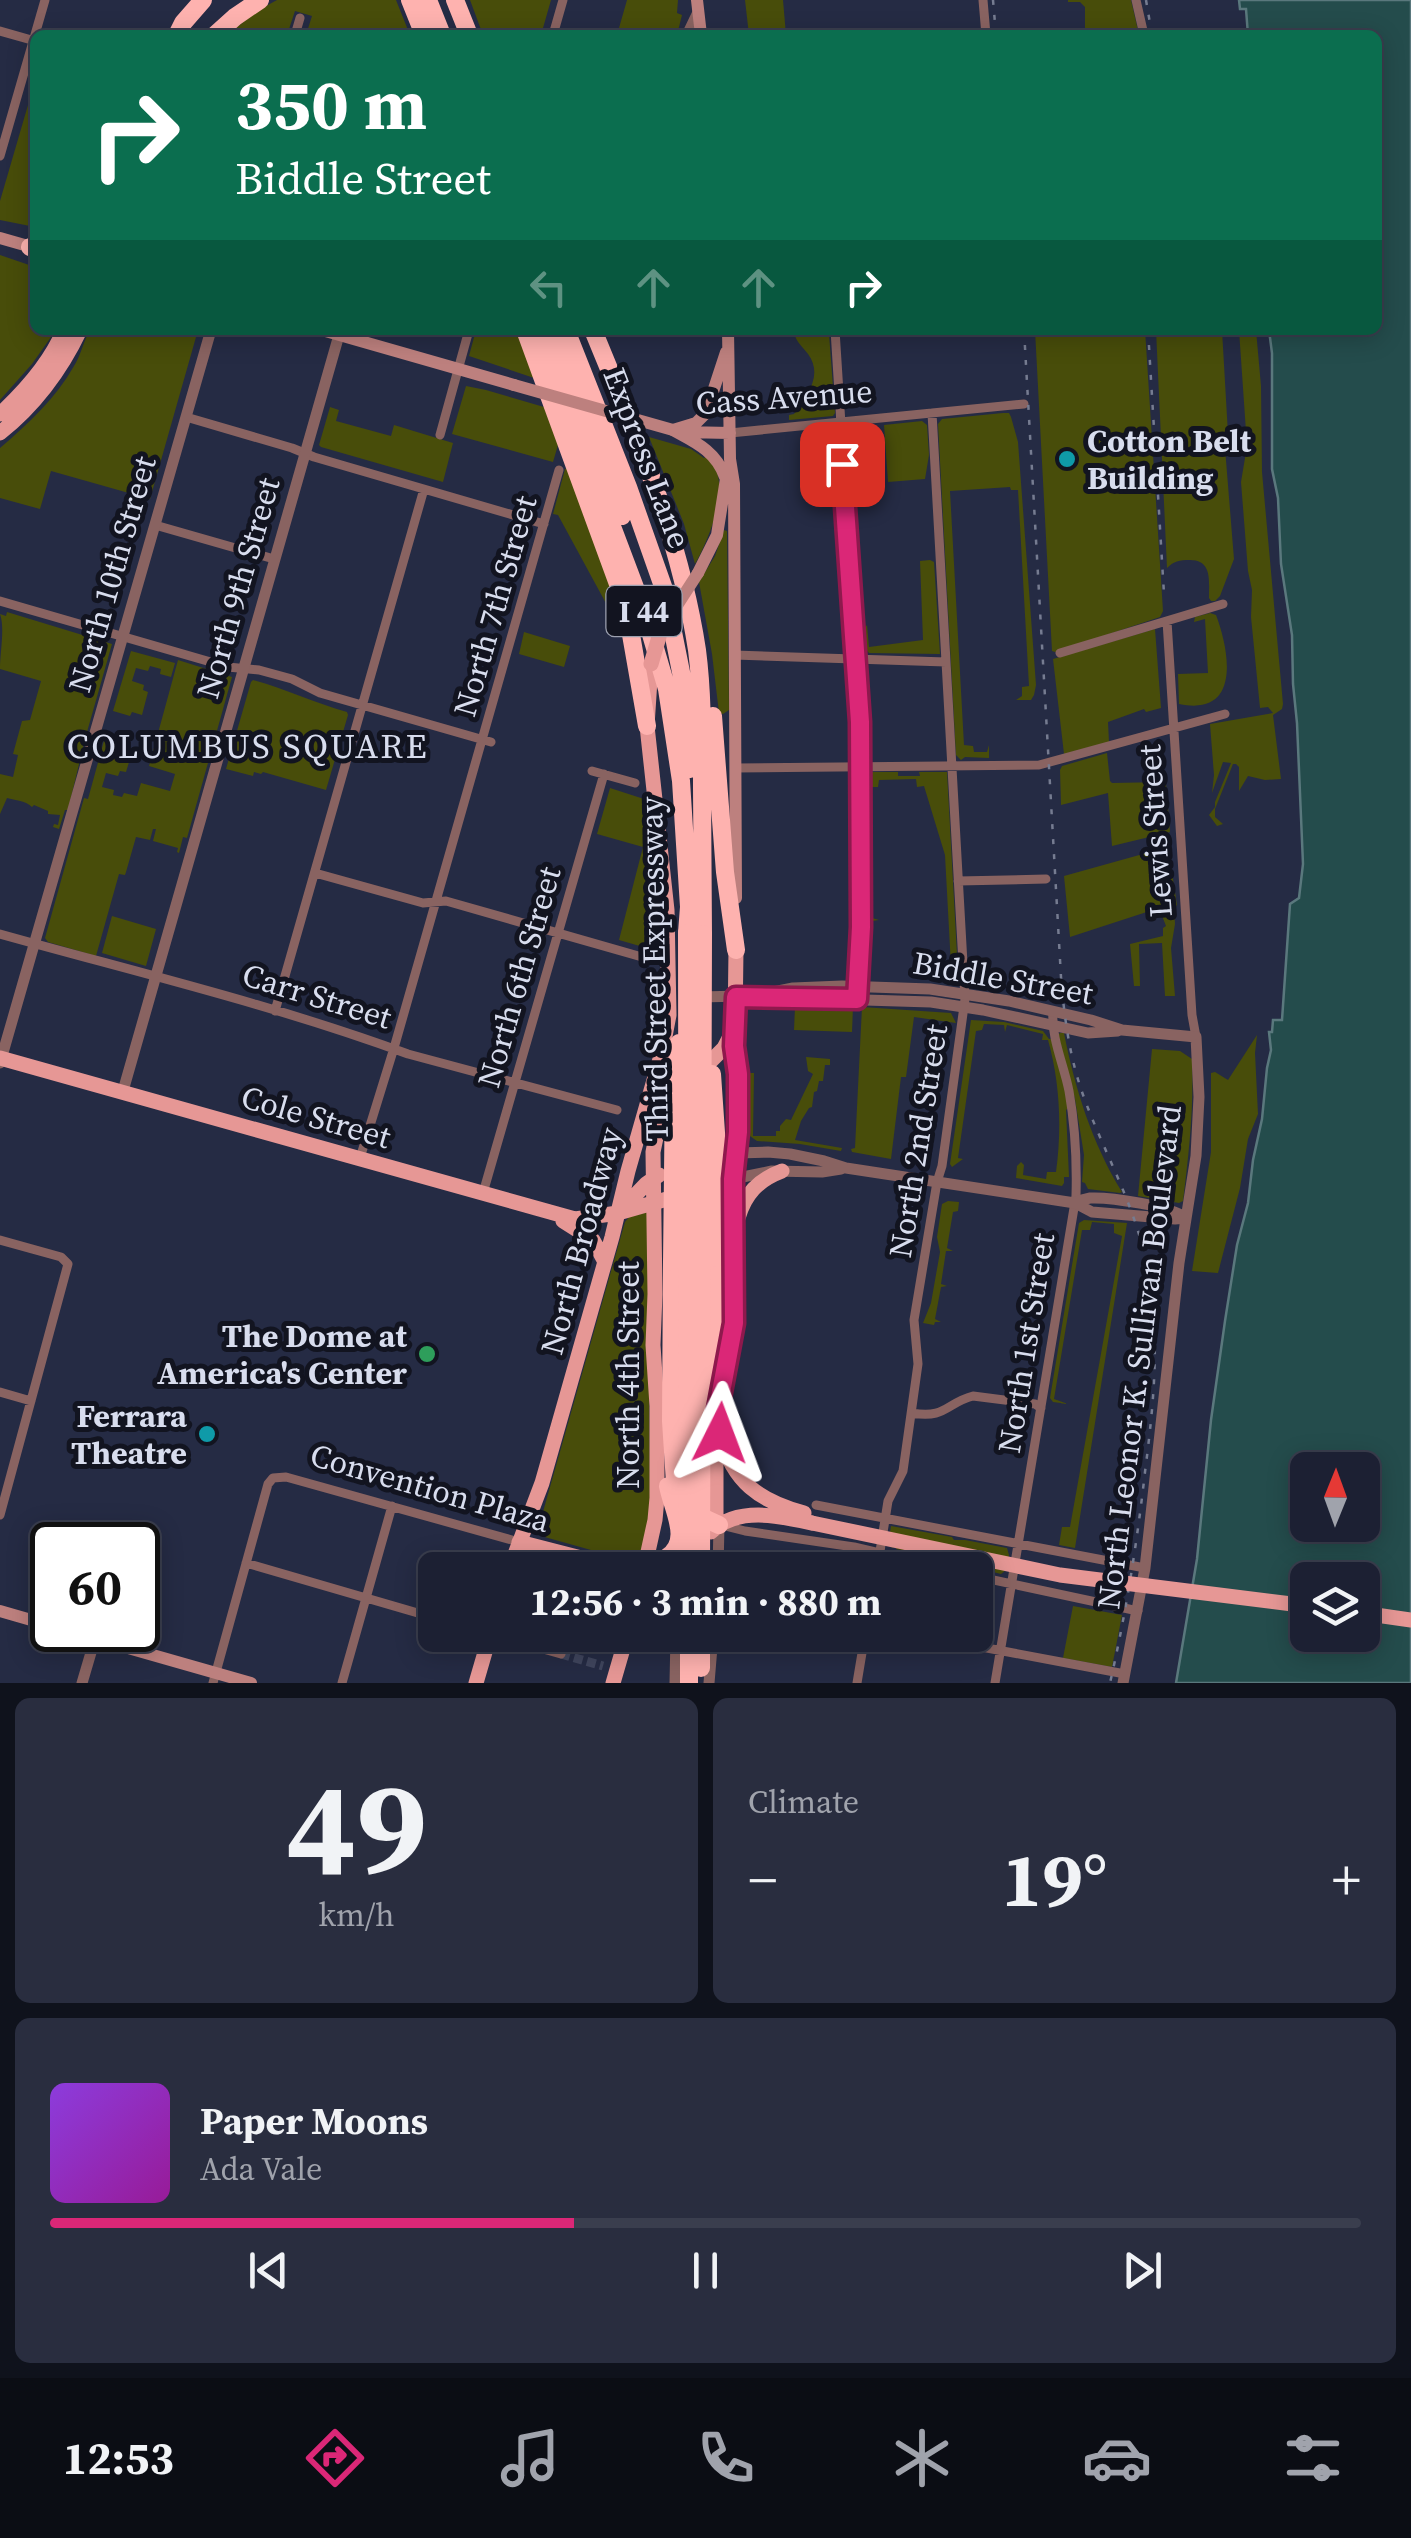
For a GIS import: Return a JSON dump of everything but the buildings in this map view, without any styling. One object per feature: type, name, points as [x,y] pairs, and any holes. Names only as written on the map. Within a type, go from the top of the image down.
[{"type":"highway","points":[[180,29],[200,0]]},
{"type":"highway","points":[[221,30],[260,0]]},
{"type":"highway","points":[[410,0],[422,30]]},
{"type":"highway","points":[[428,0],[440,30]]},
{"type":"highway","points":[[458,0],[469,30]]},
{"type":"highway","points":[[527,335],[626,606],[647,726]]},
{"type":"highway","name":"Third Street Expressway","points":[[540,335],[629,570],[660,665],[678,750],[689,907],[695,933]]},
{"type":"highway","points":[[555,335],[663,629]]},
{"type":"highway","name":"Express Lane","points":[[568,335],[650,546],[673,622],[689,729],[689,907]]},
{"type":"highway","name":"Third Street Expressway","points":[[595,335],[662,505],[680,566],[697,653],[702,718],[695,933],[701,1552]]},
{"type":"highway","points":[[697,653],[711,699],[725,872],[736,950]]},
{"type":"highway","points":[[695,1004],[716,1121],[716,1419]]},
{"type":"highway","points":[[695,1004],[677,1051],[674,1084],[671,1421],[678,1490],[695,1514],[718,1524]]},
{"type":"highway","name":"Third Street Expressway","points":[[688,1552],[695,1004]]},
{"type":"highway","points":[[671,1421],[666,1455],[668,1483],[680,1529],[680,1542],[673,1552]]},
{"type":"highway","points":[[689,1652],[689,1683]]},
{"type":"highway","points":[[701,1652],[701,1683]]},
{"type":"main road","points":[[698,5],[700,30]]},
{"type":"main road","points":[[0,238],[30,247]]},
{"type":"main road","points":[[0,414],[32,382],[61,335]]},
{"type":"main road","points":[[0,433],[46,386],[78,335]]},
{"type":"main road","name":"Cass Avenue","points":[[349,335],[672,430],[730,433]]},
{"type":"main road","points":[[672,430],[696,422],[706,413],[728,336]]},
{"type":"main road","name":"North Broadway","points":[[653,1178],[656,1134],[668,1106],[724,1048],[735,1027],[734,484],[728,336]]},
{"type":"main road","points":[[672,430],[710,452],[726,479]]},
{"type":"main road","name":"North Broadway","points":[[515,1552],[542,1483],[662,1052],[669,960],[647,726],[651,664],[663,629],[717,535],[730,459]]},
{"type":"main road","points":[[718,1524],[716,1419],[733,1336],[733,1179],[738,1153],[735,1027]]},
{"type":"main road","name":"Cole Street","points":[[0,1060],[582,1219],[654,1204],[733,1179]]},
{"type":"main road","points":[[618,1213],[653,1178],[672,1168],[738,1153]]},
{"type":"main road","points":[[706,1158],[723,1164],[733,1179]]},
{"type":"main road","points":[[734,1231],[747,1194],[782,1171]]},
{"type":"main road","name":"North 4th Street","points":[[648,1552],[657,1498],[653,1178]]},
{"type":"main road","points":[[552,1213],[593,1240],[605,1262]]},
{"type":"main road","points":[[716,1419],[731,1465],[744,1483],[774,1503],[1049,1573],[1290,1604]]},
{"type":"main road","points":[[694,1552],[718,1524],[734,1518],[814,1514],[1038,1564],[1290,1596]]},
{"type":"main road","name":"Convention Plaza","points":[[519,1542],[558,1552]]},
{"type":"main road","points":[[1380,1607],[1411,1611]]},
{"type":"main road","points":[[0,1611],[30,1620]]},
{"type":"main road","points":[[1380,1616],[1411,1620]]},
{"type":"main road","points":[[135,1652],[214,1678],[251,1683]]},
{"type":"main road","points":[[476,1683],[486,1652]]},
{"type":"street","points":[[37,30],[45,0]]},
{"type":"street","points":[[555,30],[563,0]]},
{"type":"street","points":[[983,0],[986,30]]},
{"type":"street","points":[[1136,0],[1143,30]]},
{"type":"street","points":[[688,30],[698,5]]},
{"type":"street","points":[[296,30],[300,18]]},
{"type":"street","points":[[0,31],[30,40]]},
{"type":"street","points":[[0,156],[30,55]]},
{"type":"street","name":"North 10th Street","points":[[0,1060],[209,335]]},
{"type":"street","name":"North 9th Street","points":[[122,1091],[338,335]]},
{"type":"street","points":[[440,435],[468,335]]},
{"type":"street","points":[[835,335],[857,659],[861,927],[858,992]]},
{"type":"street","name":"Cass Avenue","points":[[730,433],[1024,404]]},
{"type":"street","name":"North 2nd Street","points":[[880,1552],[890,1496],[903,1471],[912,1413],[918,1364],[915,1316],[942,1166],[965,1000],[932,414]]},
{"type":"street","points":[[186,417],[544,524]]},
{"type":"street","name":"North 7th Street","points":[[360,1158],[487,741],[559,470]]},
{"type":"street","points":[[275,1011],[424,489]]},
{"type":"street","points":[[155,525],[274,560]]},
{"type":"street","points":[[0,601],[228,667],[292,679],[320,693],[487,741]]},
{"type":"street","points":[[1060,653],[1224,604]]},
{"type":"street","name":"Lewis Street","points":[[1168,621],[1196,1037]]},
{"type":"street","points":[[734,655],[946,662]]},
{"type":"street","points":[[735,768],[1049,763],[1224,714]]},
{"type":"street","points":[[592,771],[634,783]]},
{"type":"street","name":"North 6th Street","points":[[483,1193],[604,774]]},
{"type":"street","points":[[315,874],[422,904],[446,902],[649,958],[669,960]]},
{"type":"street","points":[[958,881],[1046,879]]},
{"type":"street","name":"Carr Street","points":[[0,934],[275,1011],[408,1054],[618,1110]]},
{"type":"street","name":"Biddle Street","points":[[669,997],[858,992],[905,1000],[965,1000],[1053,1012],[1122,1030],[1196,1037]]},
{"type":"street","name":"Biddle Street","points":[[965,1000],[1052,1026],[1099,1034],[1122,1030]]},
{"type":"street","name":"North 1st Street","points":[[995,1683],[1075,1203],[1071,1105],[1052,1026],[1053,1012]]},
{"type":"street","name":"North Leonor K. Sullivan Boulevard","points":[[1124,1679],[1145,1568],[1179,1263],[1198,1137],[1196,1037]]},
{"type":"street","points":[[738,1153],[790,1154],[846,1168],[1075,1203],[1092,1212],[1186,1218]]},
{"type":"street","points":[[733,1179],[782,1171],[846,1168]]},
{"type":"street","points":[[0,1240],[66,1260],[68,1264],[0,1515]]},
{"type":"street","points":[[0,1392],[32,1401]]},
{"type":"street","points":[[912,1413],[939,1414],[969,1396],[1041,1408]]},
{"type":"street","name":"Convention Plaza","points":[[246,1563],[268,1484],[276,1476],[519,1542]]},
{"type":"street","points":[[342,1683],[392,1506]]},
{"type":"street","points":[[814,1514],[885,1519],[1145,1568]]},
{"type":"street","points":[[718,1552],[718,1524],[876,1552]]},
{"type":"street","points":[[214,1678],[246,1563],[418,1613]]},
{"type":"street","points":[[993,1580],[1138,1611]]},
{"type":"street","points":[[993,1649],[1124,1679]]},
{"type":"street","points":[[82,1683],[91,1652]]},
{"type":"street","points":[[554,1652],[561,1654]]},
{"type":"street","points":[[675,1683],[676,1652]]},
{"type":"street","points":[[710,1683],[712,1652]]},
{"type":"street","points":[[857,1683],[862,1652]]},
{"type":"green space","points":[[277,0],[396,0],[408,30],[308,30],[312,16],[295,11],[289,30],[233,30]]},
{"type":"green space","points":[[470,0],[551,0],[542,30],[481,30]]},
{"type":"green space","points":[[627,0],[678,0],[677,13],[682,15],[678,30],[618,30]]},
{"type":"green space","points":[[745,0],[783,0],[786,30],[748,30]]},
{"type":"green space","points":[[1131,0],[1138,30],[1085,30],[1085,7],[1080,2],[1068,2]]},
{"type":"green space","points":[[30,98],[30,226],[0,220],[0,201]]},
{"type":"green space","points":[[0,255],[30,265],[30,335],[52,335],[0,400]]},
{"type":"green space","points":[[88,335],[197,335],[150,499],[51,471],[40,509],[0,498],[0,448],[59,389]]},
{"type":"green space","points":[[475,335],[519,335],[537,379],[469,356]]},
{"type":"green space","points":[[795,335],[829,335],[833,416],[789,420],[814,378],[812,362]]},
{"type":"green space","points":[[1035,335],[1145,335],[1163,611],[1160,617],[1052,651]]},
{"type":"green space","points":[[1156,335],[1222,335],[1228,434],[1225,448],[1234,559],[1215,601],[1209,598],[1208,572],[1202,563],[1183,560],[1167,568]]},
{"type":"green space","points":[[1239,335],[1256,335],[1262,472],[1283,704],[1273,715],[1281,779],[1248,776],[1239,791],[1239,767],[1233,764],[1215,809],[1215,817],[1223,824],[1217,826],[1209,815],[1231,763],[1223,762],[1212,793],[1210,724],[1273,713],[1268,707],[1260,708],[1251,617],[1241,482],[1247,446]]},
{"type":"green space","points":[[466,386],[544,407],[558,445],[553,462],[452,434]]},
{"type":"green space","points":[[330,407],[339,410],[336,421],[391,436],[394,425],[453,443],[443,482],[321,447]]},
{"type":"green space","points":[[1009,413],[1018,442],[1036,685],[1031,700],[1016,700],[1022,696],[1022,687],[1029,686],[1018,490],[1010,487],[950,491],[964,745],[973,746],[974,752],[987,752],[989,745],[989,758],[961,760],[956,755],[938,424],[942,419]]},
{"type":"green space","points":[[922,421],[927,425],[929,455],[925,479],[888,482],[884,425]]},
{"type":"green space","points":[[649,437],[707,456],[716,470],[718,505],[695,564],[684,524]]},
{"type":"green space","points":[[571,466],[627,636],[610,631],[616,610],[608,607],[558,515],[553,514],[565,469]]},
{"type":"green space","points":[[724,530],[729,710],[723,714],[719,713],[699,582],[715,556]]},
{"type":"green space","points":[[920,561],[934,562],[940,654],[869,653],[864,639],[867,625],[869,647],[923,640]]},
{"type":"green space","points":[[7,612],[112,644],[68,810],[59,829],[53,827],[58,825],[60,815],[48,814],[20,801],[7,798],[0,814],[0,774],[13,777],[18,755],[13,754],[22,721],[30,720],[41,681],[0,669],[0,614],[6,616]]},
{"type":"green space","points":[[1216,615],[1225,646],[1226,678],[1222,691],[1213,701],[1179,704],[1178,674],[1208,673],[1205,619],[1194,622],[1195,617]]},
{"type":"green space","points":[[1155,629],[1161,708],[1146,712],[1144,709],[1108,722],[1109,742],[1064,754],[1053,659]]},
{"type":"green space","points":[[524,632],[570,646],[564,667],[519,654]]},
{"type":"green space","points":[[131,651],[175,663],[171,677],[150,666],[148,671],[136,668],[132,681],[144,685],[143,690],[148,692],[142,715],[132,712],[130,716],[113,711]]},
{"type":"green space","points":[[178,660],[232,677],[187,838],[183,837],[179,853],[178,848],[153,841],[156,829],[150,840],[136,837],[125,875],[119,874],[96,956],[48,942],[45,938],[105,737],[133,749],[126,772],[120,771],[118,776],[106,773],[102,787],[122,797],[124,793],[137,796],[141,783],[170,791],[175,774],[149,766]]},
{"type":"green space","points":[[253,680],[347,712],[326,790],[263,772],[254,772],[253,776],[226,769]]},
{"type":"green space","points":[[1107,753],[1112,783],[1165,782],[1170,832],[1112,846],[1108,793],[1061,805],[1062,766]]},
{"type":"green space","points":[[868,772],[920,776],[919,772],[947,772],[958,973],[949,982],[943,981],[951,966],[945,855],[924,786],[917,787],[916,779],[879,780],[878,787],[871,787],[872,918],[879,920],[868,919]]},
{"type":"green space","points":[[610,788],[644,799],[649,839],[645,862],[653,940],[650,949],[619,940],[643,847],[597,834]]},
{"type":"green space","points":[[1168,847],[1177,905],[1171,948],[1175,996],[1165,996],[1162,943],[1139,944],[1140,986],[1134,986],[1130,944],[1163,936],[1166,926],[1159,908],[1070,937],[1064,876]]},
{"type":"green space","points":[[112,916],[156,929],[146,966],[102,953]]},
{"type":"green space","points":[[795,1007],[853,1007],[852,1032],[794,1030]]},
{"type":"green space","points":[[862,1007],[951,1013],[956,1023],[914,1017],[906,1077],[901,1077],[891,1159],[851,1149],[855,1148]]},
{"type":"green space","points":[[971,1020],[1004,1022],[1043,1031],[1052,1039],[1068,1108],[1069,1177],[1064,1177],[1062,1186],[1016,1178],[1021,1162],[1023,1175],[1046,1179],[1047,1172],[1056,1172],[1059,1106],[1048,1040],[1042,1040],[1043,1034],[1007,1025],[1005,1032],[1004,1025],[984,1024],[982,1030],[976,1031],[958,1158],[963,1159],[952,1167],[950,1164]]},
{"type":"green space","points":[[1060,1033],[1064,1033],[1086,1115],[1120,1193],[1088,1189],[1082,1182],[1084,1155]]},
{"type":"green space","points":[[1257,1035],[1258,1114],[1248,1139],[1218,1273],[1192,1271],[1211,1152],[1211,1073],[1228,1080]]},
{"type":"green space","points":[[1152,1049],[1180,1051],[1192,1059],[1189,1148],[1183,1201],[1179,1203],[1138,1196]]},
{"type":"green space","points":[[806,1057],[830,1059],[830,1065],[825,1065],[823,1081],[819,1081],[812,1107],[801,1121],[795,1140],[842,1148],[841,1151],[757,1141],[750,1136],[750,1073],[754,1073],[753,1136],[776,1136],[786,1119],[791,1120],[813,1074],[808,1071]]},
{"type":"green space","points":[[959,1202],[958,1211],[953,1212],[947,1248],[953,1251],[946,1251],[941,1284],[947,1286],[941,1287],[935,1319],[941,1322],[934,1325],[923,1323],[931,1303],[940,1252],[937,1237],[942,1204]]},
{"type":"green space","points":[[648,1212],[648,1526],[642,1552],[598,1552],[537,1533],[629,1217]]},
{"type":"green space","points":[[1084,1220],[1127,1223],[1075,1548],[1059,1545],[1062,1527],[1070,1527],[1122,1236],[1114,1233],[1114,1224],[1092,1222],[1090,1230],[1082,1230],[1054,1399],[1068,1404],[1053,1402],[1050,1398],[1079,1223]]},
{"type":"green space","points":[[891,1526],[1007,1548],[1009,1555],[1006,1570],[1001,1574],[993,1572],[993,1552],[909,1552],[888,1545]]},
{"type":"green space","points":[[1073,1606],[1122,1615],[1112,1667],[1063,1658]]},
{"type":"shaded area","points":[[1239,0],[1411,0],[1411,1683],[1176,1683],[1197,1559],[1225,1321],[1262,1119],[1271,1050],[1269,1032],[1273,1020],[1282,1020],[1290,904],[1299,898],[1303,864],[1292,635],[1272,469],[1270,335],[1382,335],[1382,30],[1248,30],[1246,9],[1240,9]]},
{"type":"tunnel","points":[[561,1654],[603,1666]]},
{"type":"railway","points":[[993,0],[996,30]]},
{"type":"railway","points":[[1146,0],[1151,30]]},
{"type":"railway","points":[[1024,335],[1065,1020],[1081,1089],[1142,1245],[1154,1331],[1149,1443],[1126,1604],[1110,1683]]},
{"type":"railway","points":[[1148,335],[1164,594]]},
{"type":"place","name":"Cotton Belt Building","points":[[1067,459]]},
{"type":"place","name":"The Dome at America's Center","points":[[427,1354]]},
{"type":"place","name":"Ferrara Theatre","points":[[207,1434]]},
{"type":"district","name":"COLUMBUS SQUARE","points":[[248,746]]},
{"type":"route","points":[[720,1433],[716,1419],[734,1323],[736,997],[857,999],[861,927],[860,722],[842,464]]}]
